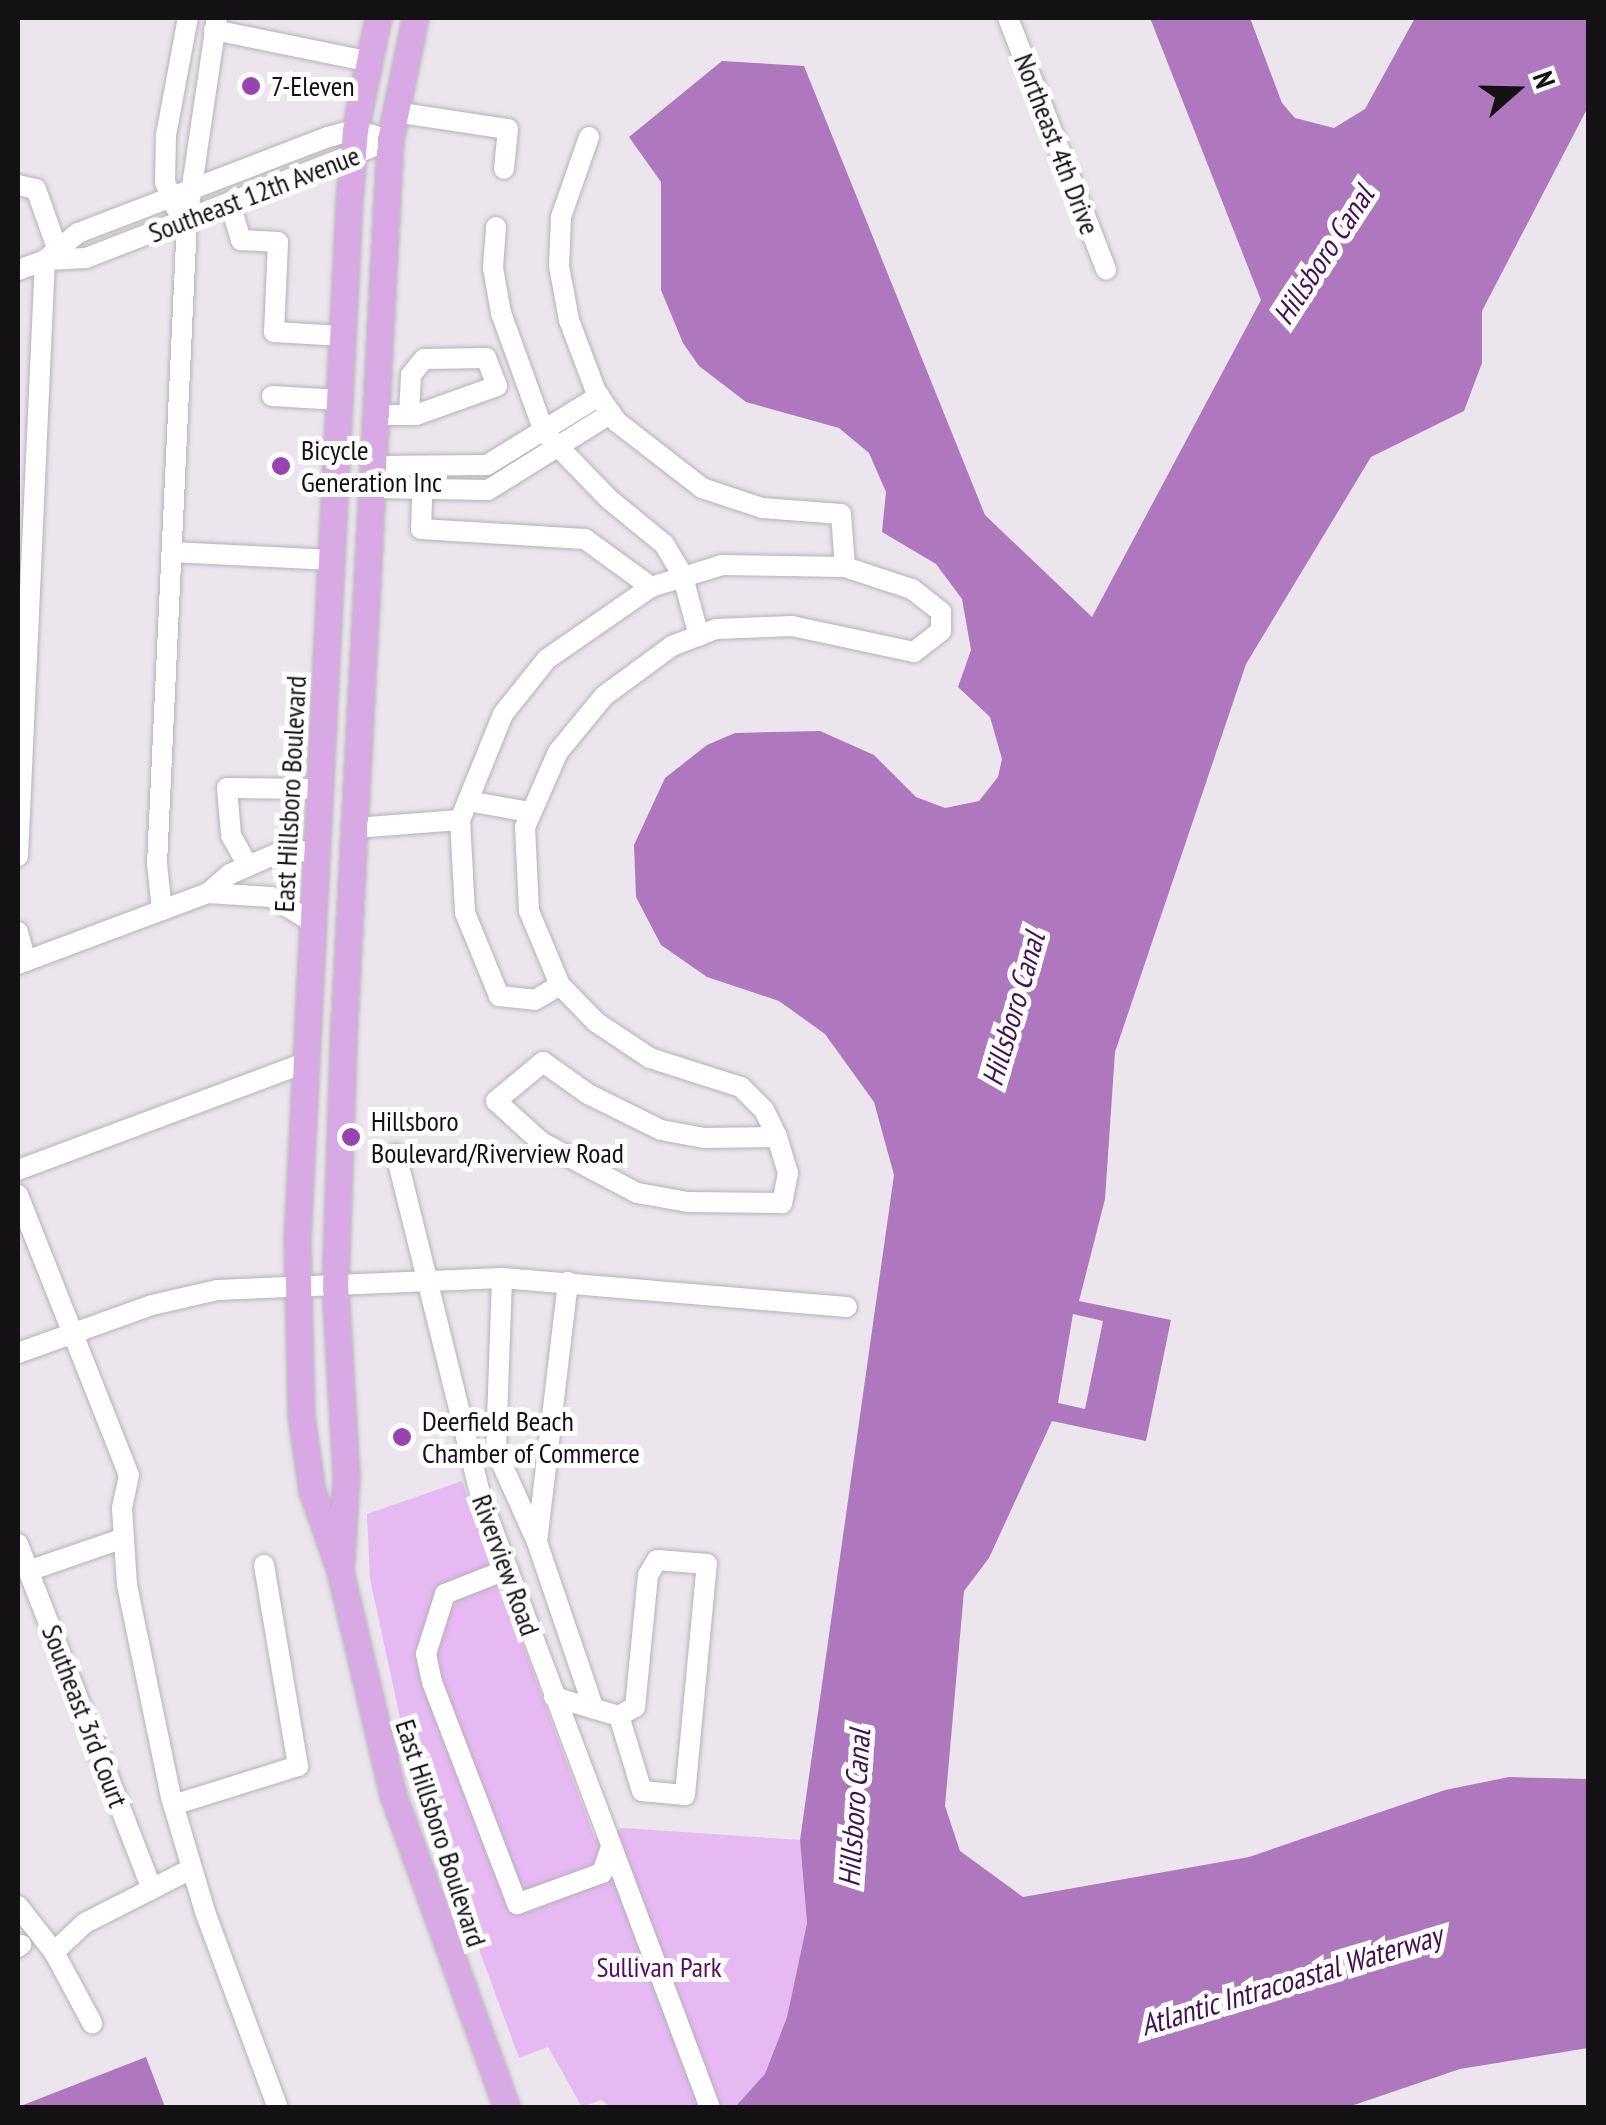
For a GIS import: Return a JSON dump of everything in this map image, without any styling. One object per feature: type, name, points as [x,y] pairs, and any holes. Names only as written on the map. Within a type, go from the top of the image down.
[{"type":"main road","name":"East Hillsboro Boulevard","points":[[378,18],[367,61],[353,160],[296,1289],[312,1491],[340,1571],[393,1795],[507,2108]]},
{"type":"main road","name":"East Hillsboro Boulevard","points":[[340,1571],[346,1476],[335,1288],[344,1023],[390,140],[415,18]]},
{"type":"main road","points":[[324,722],[337,739],[337,819],[355,828]]},
{"type":"main road","points":[[316,853],[340,892],[344,1023]]},
{"type":"street","points":[[187,220],[168,199],[166,135],[188,18]]},
{"type":"street","name":"Northeast 4th Drive","points":[[1008,18],[1106,270]]},
{"type":"street","points":[[162,910],[157,864],[187,220],[215,24],[367,61]]},
{"type":"street","points":[[395,112],[508,129],[504,168]]},
{"type":"street","name":"Southeast 12th Avenue","points":[[18,270],[51,255],[78,233],[355,130],[390,140]]},
{"type":"street","points":[[590,137],[561,217],[559,266],[581,360],[605,405],[660,460],[702,488],[762,508],[841,514],[845,567]]},
{"type":"street","name":"Southeast 12th Avenue","points":[[51,255],[86,258],[353,160],[390,140]]},
{"type":"street","points":[[18,185],[36,190],[51,255],[18,856]]},
{"type":"street","points":[[230,204],[241,240],[278,242],[274,332],[342,336]]},
{"type":"street","points":[[496,226],[493,268],[501,312],[550,440],[664,544],[682,574],[700,636]]},
{"type":"street","points":[[272,396],[339,400]]},
{"type":"street","points":[[372,477],[422,490],[488,490],[550,440],[605,405]]},
{"type":"street","points":[[375,415],[410,415]]},
{"type":"street","points":[[372,477],[422,468],[487,465],[550,440]]},
{"type":"street","points":[[422,468],[421,529],[585,539],[652,587]]},
{"type":"street","points":[[172,552],[332,560]]},
{"type":"street","points":[[560,985],[535,1000],[499,996],[465,912],[464,811],[504,714],[548,659],[652,587],[682,574],[722,566],[845,567],[933,599],[941,630],[930,644],[914,652],[792,626],[700,636],[634,673],[576,724],[530,812],[523,883],[560,985],[596,1022],[650,1058],[741,1087],[764,1110],[776,1137],[788,1174],[782,1203],[688,1202],[638,1193],[590,1173],[541,1142],[496,1101],[542,1062],[588,1094],[661,1130],[704,1138],[776,1137]]},
{"type":"street","points":[[248,866],[232,835],[227,788],[320,789]]},
{"type":"street","points":[[355,828],[464,811],[530,812]]},
{"type":"street","points":[[18,932],[22,963],[208,892],[248,866],[288,849],[316,853]]},
{"type":"street","points":[[208,892],[270,897],[314,923]]},
{"type":"street","points":[[18,1170],[307,1062]]},
{"type":"street","name":"Riverview Road","points":[[396,1154],[462,1435],[610,1850],[710,2108]]},
{"type":"street","points":[[18,1195],[128,1475],[121,1539],[140,1669],[191,1869],[278,2108]]},
{"type":"street","points":[[502,1278],[496,1450],[538,1542],[594,1708]]},
{"type":"street","points":[[18,1352],[185,1295],[424,1282],[502,1278],[846,1307]]},
{"type":"street","points":[[538,1542],[568,1282]]},
{"type":"street","points":[[28,1572],[121,1539]]},
{"type":"street","name":"Southeast 3rd Court","points":[[18,1544],[152,1889]]},
{"type":"street","points":[[554,1697],[619,1716],[635,1707],[648,1575],[657,1560],[708,1564],[685,1795],[642,1790],[619,1716]]},
{"type":"street","points":[[173,1805],[288,1774],[298,1766],[264,1565]]},
{"type":"street","points":[[508,1569],[445,1594],[426,1654],[432,1682],[516,1904],[602,1873],[610,1850]]},
{"type":"street","points":[[54,1952],[85,1923],[191,1869]]},
{"type":"street","points":[[18,1906],[54,1952],[92,2022]]},
{"type":"green space","name":"Sullivan Park","points":[[462,1481],[595,1839],[623,1828],[800,1840],[807,1923],[787,2017],[765,2074],[735,2107],[611,2107],[601,2100],[582,2107],[548,2047],[519,2058],[409,1759],[370,1579],[367,1514]]},
{"type":"water","points":[[1150,18],[1250,18],[1282,103],[1295,118],[1334,128],[1365,109],[1415,18],[1588,18],[1588,107],[1482,311],[1482,363],[1464,411],[1371,457],[1246,664],[1115,1052],[1105,1199],[1079,1301],[1171,1320],[1146,1441],[1052,1421],[989,1558],[964,1591],[945,1806],[960,1851],[1023,1897],[1249,1857],[1445,1790],[1509,1777],[1588,1779],[1588,2048],[1460,2069],[1348,2107],[735,2107],[765,2074],[787,2017],[807,1923],[800,1840],[894,1175],[874,1102],[825,1034],[779,1001],[707,977],[661,945],[636,897],[634,845],[665,778],[707,745],[735,733],[820,731],[874,755],[916,797],[945,808],[979,801],[998,777],[1002,759],[990,717],[958,687],[971,650],[962,599],[936,564],[882,532],[886,492],[869,453],[839,428],[746,402],[699,366],[683,343],[661,290],[661,182],[629,137],[722,61],[804,66],[985,515],[1092,617],[1261,300]],"holes":[[[1073,1314],[1103,1321],[1085,1409],[1058,1403]]]},
{"type":"water","points":[[146,2057],[165,2107],[18,2107]]},
{"type":"place","name":"7-Eleven","points":[[251,86]]},
{"type":"place","name":"Bicycle Generation Inc","points":[[281,466]]},
{"type":"place","name":"Hillsboro Boulevard/Riverview Road","points":[[351,1137]]},
{"type":"place","name":"Deerfield Beach Chamber of Commerce","points":[[402,1437]]},
{"type":"water label","name":"Hillsboro Canal","points":[[1323,255]]},
{"type":"water label","name":"Hillsboro Canal","points":[[1013,1009]]},
{"type":"water label","name":"Hillsboro Canal","points":[[854,1808]]},
{"type":"water label","name":"Atlantic Intracoastal Waterway","points":[[1291,1980]]}]
